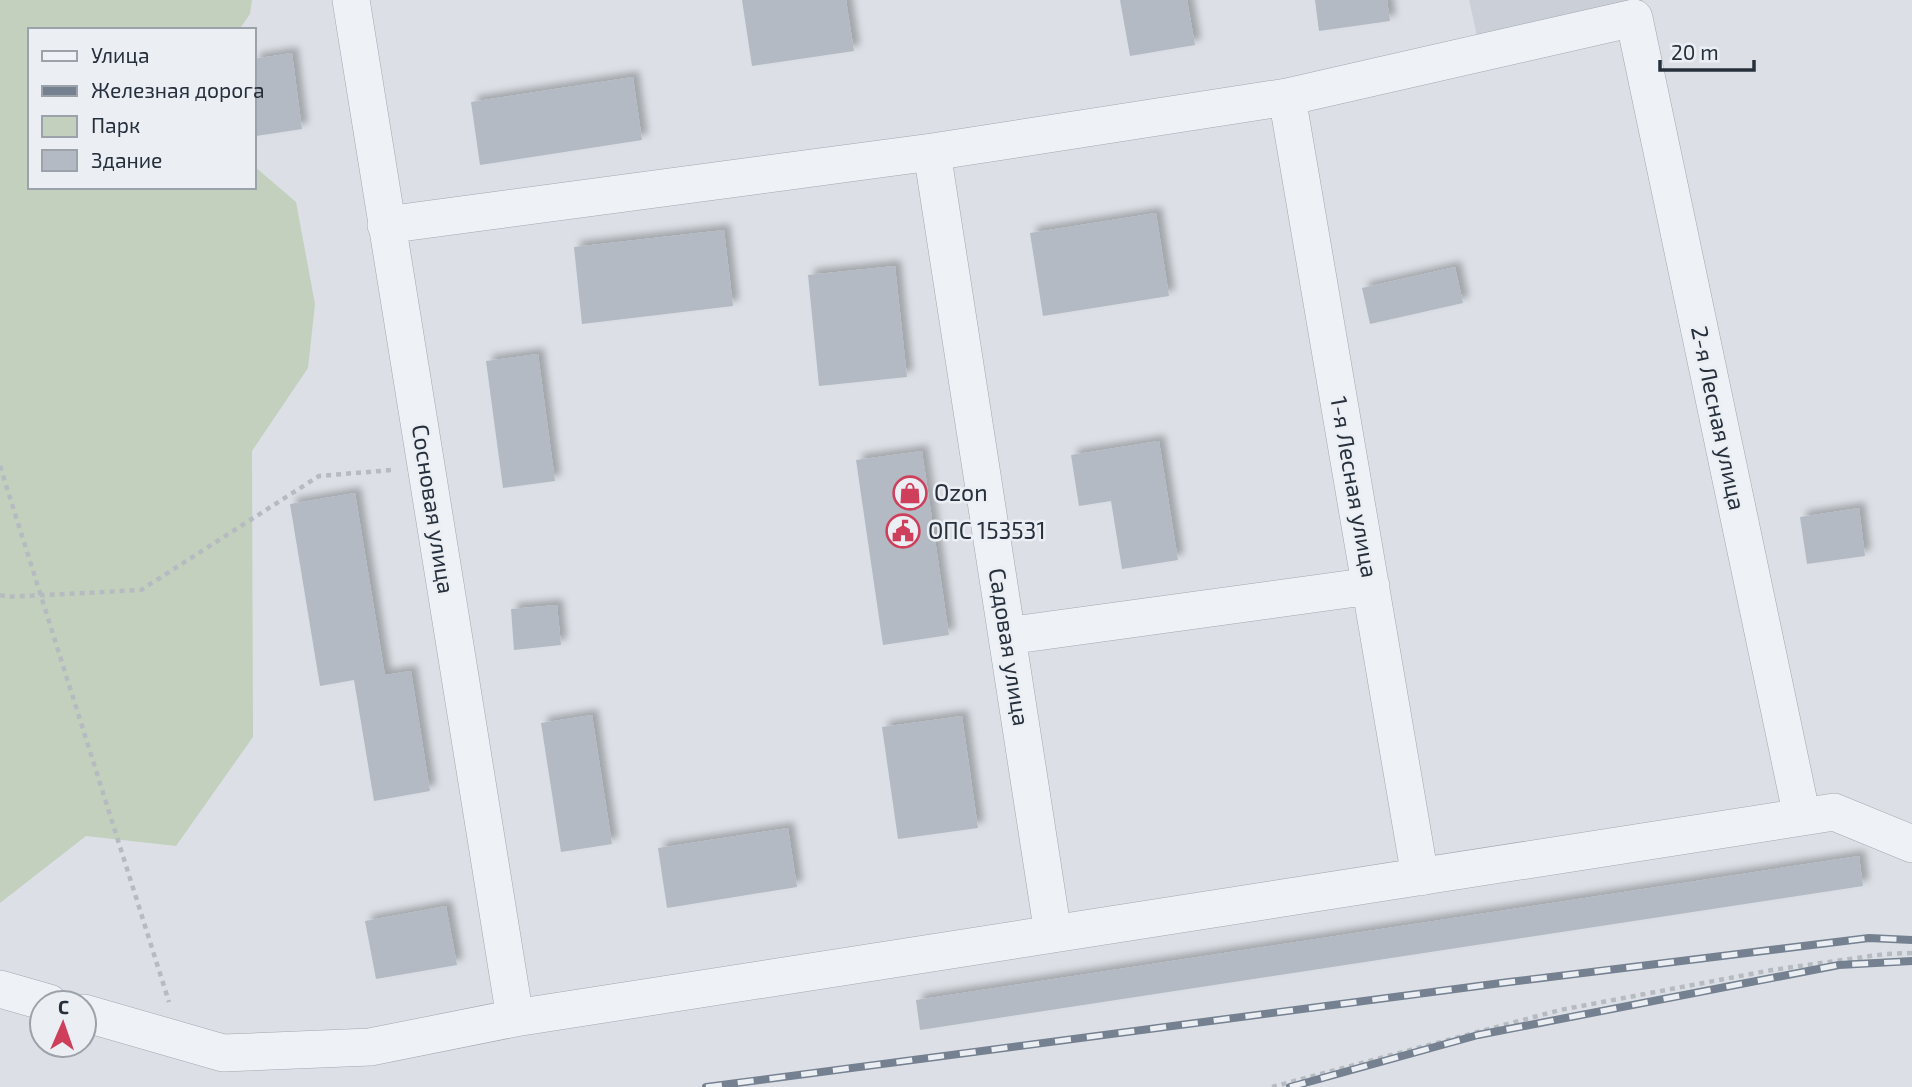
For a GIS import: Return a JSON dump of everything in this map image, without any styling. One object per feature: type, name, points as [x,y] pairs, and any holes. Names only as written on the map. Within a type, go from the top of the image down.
[{"type":"street","name":"Сосновая улица","points":[[351,0],[515,1018]]},
{"type":"street","name":"2-я Лесная улица","points":[[1287,97],[1634,18],[1802,817]]},
{"type":"street","points":[[386,225],[932,152],[1287,97]]},
{"type":"street","name":"1-я Лесная улица","points":[[1287,97],[1420,877]]},
{"type":"street","name":"Садовая улица","points":[[932,152],[1053,934]]},
{"type":"street","points":[[1007,636],[1371,586]]},
{"type":"street","points":[[98,1017],[223,1053],[370,1047],[515,1018],[1834,812],[1912,844]]},
{"type":"street","points":[[0,989],[28,997]]},
{"type":"path","points":[[0,466],[181,1041]]},
{"type":"path","points":[[0,595],[7,597],[141,590],[319,476],[426,467]]},
{"type":"path","points":[[1272,1087],[1560,1010],[1772,970],[1912,953]]},
{"type":"shaded area","points":[[1469,0],[1643,0],[1477,36]]},
{"type":"green space","points":[[0,0],[252,0],[250,14],[240,28],[28,28],[28,189],[256,189],[256,168],[296,202],[315,304],[308,368],[252,451],[253,737],[176,846],[86,836],[0,903]]},
{"type":"building","points":[[742,0],[846,0],[854,51],[752,66]]},
{"type":"building","points":[[1120,0],[1187,0],[1195,45],[1130,56]]},
{"type":"building","points":[[1315,0],[1387,0],[1390,21],[1319,31]]},
{"type":"building","points":[[292,53],[302,129],[256,136],[256,59]]},
{"type":"building","points":[[633,77],[642,140],[480,165],[471,102]]},
{"type":"building","points":[[1156,213],[1169,296],[1043,316],[1030,233]]},
{"type":"building","points":[[724,230],[733,306],[582,324],[574,247]]},
{"type":"building","points":[[895,266],[907,377],[819,386],[808,275]]},
{"type":"building","points":[[1455,267],[1463,303],[1370,324],[1362,288]]},
{"type":"building","points":[[538,354],[555,481],[503,488],[486,361]]},
{"type":"building","points":[[1159,441],[1178,560],[1122,569],[1111,501],[1079,506],[1071,455]]},
{"type":"building","points":[[922,451],[949,635],[883,645],[856,460]]},
{"type":"building","points":[[355,493],[385,675],[411,671],[430,791],[374,801],[354,680],[320,686],[290,504]]},
{"type":"building","points":[[1859,508],[1865,556],[1807,564],[1800,517]]},
{"type":"building","points":[[557,605],[561,645],[514,650],[511,609]]},
{"type":"building","points":[[592,715],[612,844],[561,852],[541,723]]},
{"type":"building","points":[[962,716],[978,828],[898,839],[882,727]]},
{"type":"building","points":[[788,828],[797,887],[667,908],[658,848]]},
{"type":"building","points":[[1859,856],[1863,886],[920,1030],[916,1000]]},
{"type":"building","points":[[446,906],[457,965],[376,979],[365,921]]},
{"type":"railway","points":[[706,1087],[1509,982],[1869,938],[1912,940]]},
{"type":"railway","points":[[1290,1087],[1478,1035],[1839,965],[1912,961]]},
{"type":"place","name":"Ozon","points":[[910,493]]},
{"type":"place","name":"ОПС 153531","points":[[903,531]]}]
